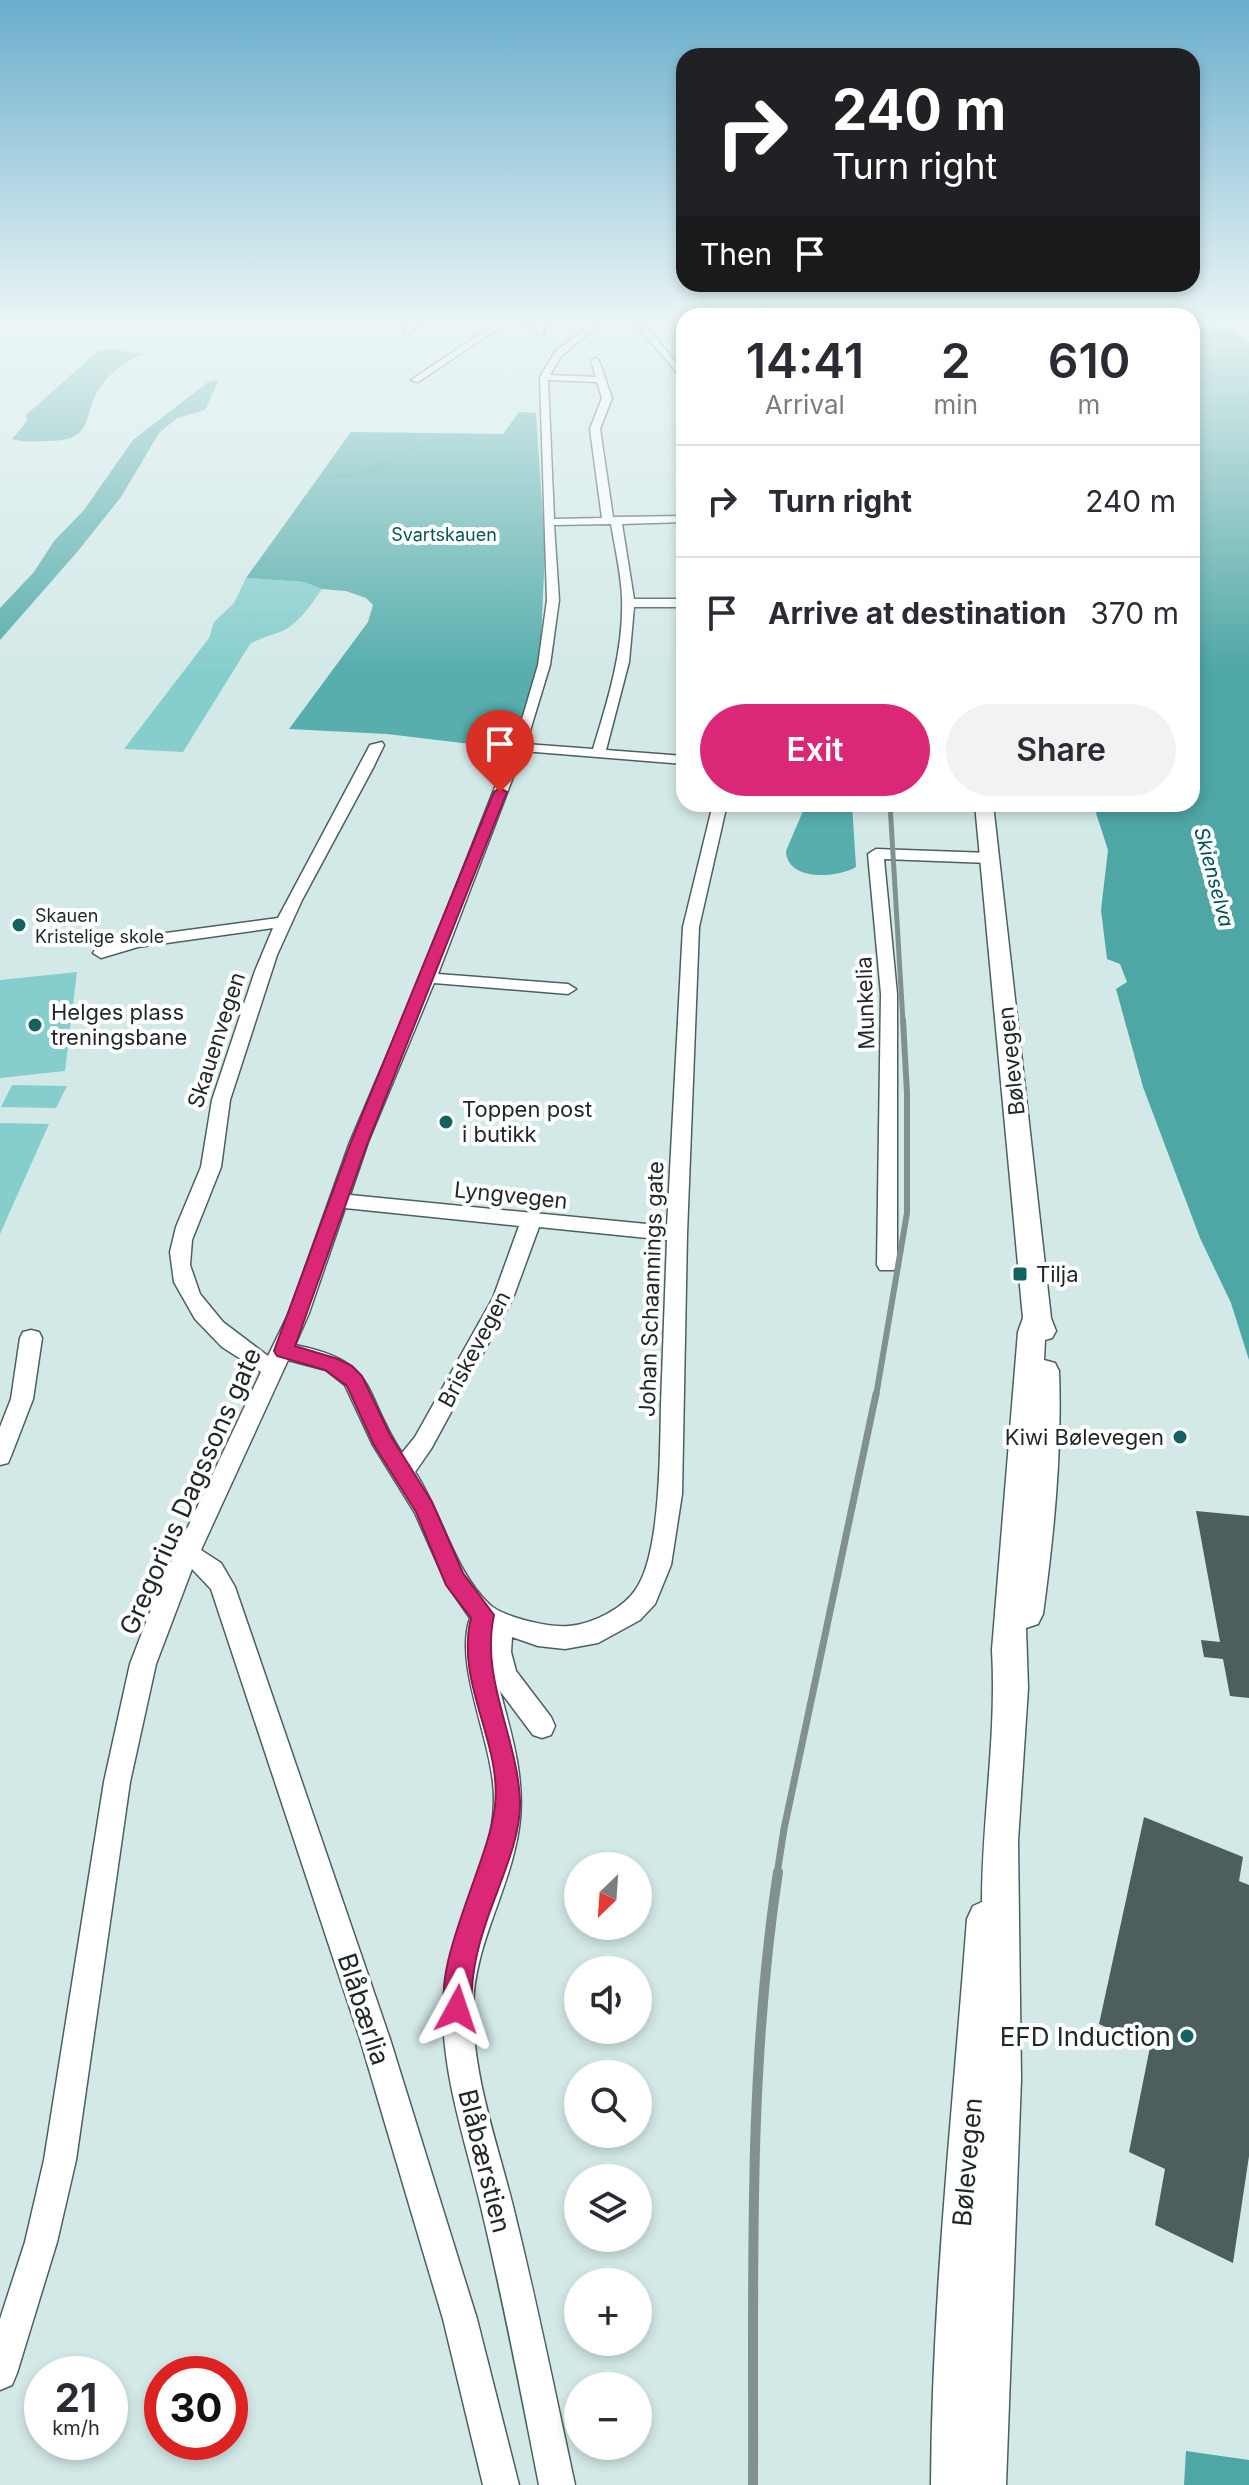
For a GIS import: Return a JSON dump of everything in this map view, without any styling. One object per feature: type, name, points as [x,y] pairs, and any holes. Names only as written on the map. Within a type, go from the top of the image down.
[{"type":"main road","name":"Bølevegen","points":[[983,2485],[1001,2079],[1000,1841],[1011,1688],[1008,1650],[1032,1332],[1037,1318],[985,812]]},
{"type":"main road","name":"Bølevegen","points":[[954,2485],[955,2365],[962,2229],[986,1915],[1000,1841]]},
{"type":"street","name":"Gregorius Dagssons gate","points":[[0,2373],[41,2242],[60,2160],[130,1714],[157,1623],[279,1360],[340,1201],[359,1142],[428,978],[518,747],[544,665],[551,630],[553,581],[545,439]]},
{"type":"street","points":[[597,439],[628,603],[620,685],[599,751]]},
{"type":"street","points":[[550,522],[676,519]]},
{"type":"street","points":[[628,603],[676,603]]},
{"type":"street","name":"Skauenvegen","points":[[279,1360],[247,1354],[202,1311],[185,1282],[180,1253],[182,1238],[205,1186],[213,1159],[214,1127],[250,1004],[283,922],[377,745]]},
{"type":"street","points":[[518,747],[676,759]]},
{"type":"street","name":"Johan Schaannings gate","points":[[493,1619],[538,1635],[565,1638],[589,1635],[631,1612],[654,1582],[664,1544],[670,1494],[677,1234],[691,927],[718,812]]},
{"type":"street","name":"Munkelia","points":[[887,1265],[889,994],[876,854],[990,858]]},
{"type":"street","points":[[101,953],[136,942],[283,922]]},
{"type":"street","points":[[428,978],[568,989]]},
{"type":"street","name":"Lyngvegen","points":[[340,1201],[677,1234]]},
{"type":"street","name":"Briskevegen","points":[[403,1470],[423,1443],[503,1298],[531,1221]]},
{"type":"street","points":[[0,1456],[22,1399],[31,1338]]},
{"type":"street","points":[[279,1360],[345,1371],[355,1381],[382,1439],[425,1508],[454,1578],[467,1599],[493,1619],[498,1658],[505,1675],[542,1726]]},
{"type":"street","name":"Blåbærlia","points":[[186,1556],[200,1559],[213,1567],[223,1587],[380,2054],[460,2319],[501,2485]]},
{"type":"street","name":"Blåbærstien","points":[[493,1619],[477,1641],[479,1663],[501,1752],[508,1804],[495,1864],[470,1930],[460,1975],[457,2009],[462,2064],[473,2118],[496,2202],[557,2485]]},
{"type":"shaded area","points":[[246,578],[304,582],[322,589],[293,624],[250,644],[183,752],[124,749],[209,638],[214,622],[234,603]]},
{"type":"shaded area","name":"Helges plass treningsbane","points":[[77,972],[65,1071],[0,1078],[0,980]]},
{"type":"shaded area","points":[[12,1085],[67,1086],[56,1108],[1,1107]]},
{"type":"shaded area","points":[[0,1123],[49,1124],[0,1234]]},
{"type":"green space","points":[[12,439],[67,439],[30,442]]},
{"type":"green space","points":[[155,439],[121,497],[0,640],[0,608],[34,572],[54,541],[84,510],[133,440]]},
{"type":"green space","name":"Svartskauen","points":[[346,439],[538,439],[545,550],[540,665],[512,749],[387,734],[289,729],[368,622],[373,605],[366,598],[346,591],[322,589],[304,582],[246,578]]},
{"type":"green space","points":[[803,812],[853,812],[856,867],[838,874],[804,873],[789,861],[786,851]]},
{"type":"water","name":"Skienselva","points":[[1200,439],[1249,439],[1249,1360],[1231,1303],[1200,1238],[1143,1087],[1116,989],[1127,982],[1120,964],[1107,959],[1101,910],[1108,850],[1096,812],[1200,812]]},
{"type":"water","points":[[1186,2451],[1249,2460],[1249,2485],[1184,2485]]},
{"type":"building","points":[[1196,1511],[1249,1516],[1249,1698],[1230,1696],[1223,1659],[1204,1657],[1201,1640],[1220,1642]]},
{"type":"building","name":"EFD Induction","points":[[1144,1817],[1243,1857],[1239,1881],[1249,1885],[1249,2156],[1233,2263],[1155,2225],[1165,2169],[1129,2152],[1150,2047],[1099,2024]]},
{"type":"waterway","points":[[332,477],[365,473],[427,442]]},
{"type":"railway","points":[[890,812],[903,1022]]},
{"type":"railway","points":[[876,1396],[907,1213],[907,1093],[903,1020]]},
{"type":"railway","points":[[777,1874],[876,1394]]},
{"type":"railway","points":[[753,2485],[753,2254],[757,2101],[768,1948],[778,1872]]},
{"type":"place","name":"Skauen Kristelige skole","points":[[19,925]]},
{"type":"place","name":"Helges plass treningsbane","points":[[35,1025]]},
{"type":"place","name":"Toppen post i butikk","points":[[446,1122]]},
{"type":"place","name":"Tilja","points":[[1020,1274]]},
{"type":"place","name":"Kiwi Bølevegen","points":[[1180,1437]]},
{"type":"place","name":"EFD Induction","points":[[1187,2036]]},
{"type":"route","points":[[457,2009],[460,1975],[470,1930],[495,1864],[508,1804],[504,1767],[479,1663],[477,1641],[483,1615],[467,1599],[454,1578],[425,1508],[374,1426],[355,1381],[331,1364],[283,1351],[359,1142],[428,978],[500,792]]}]
